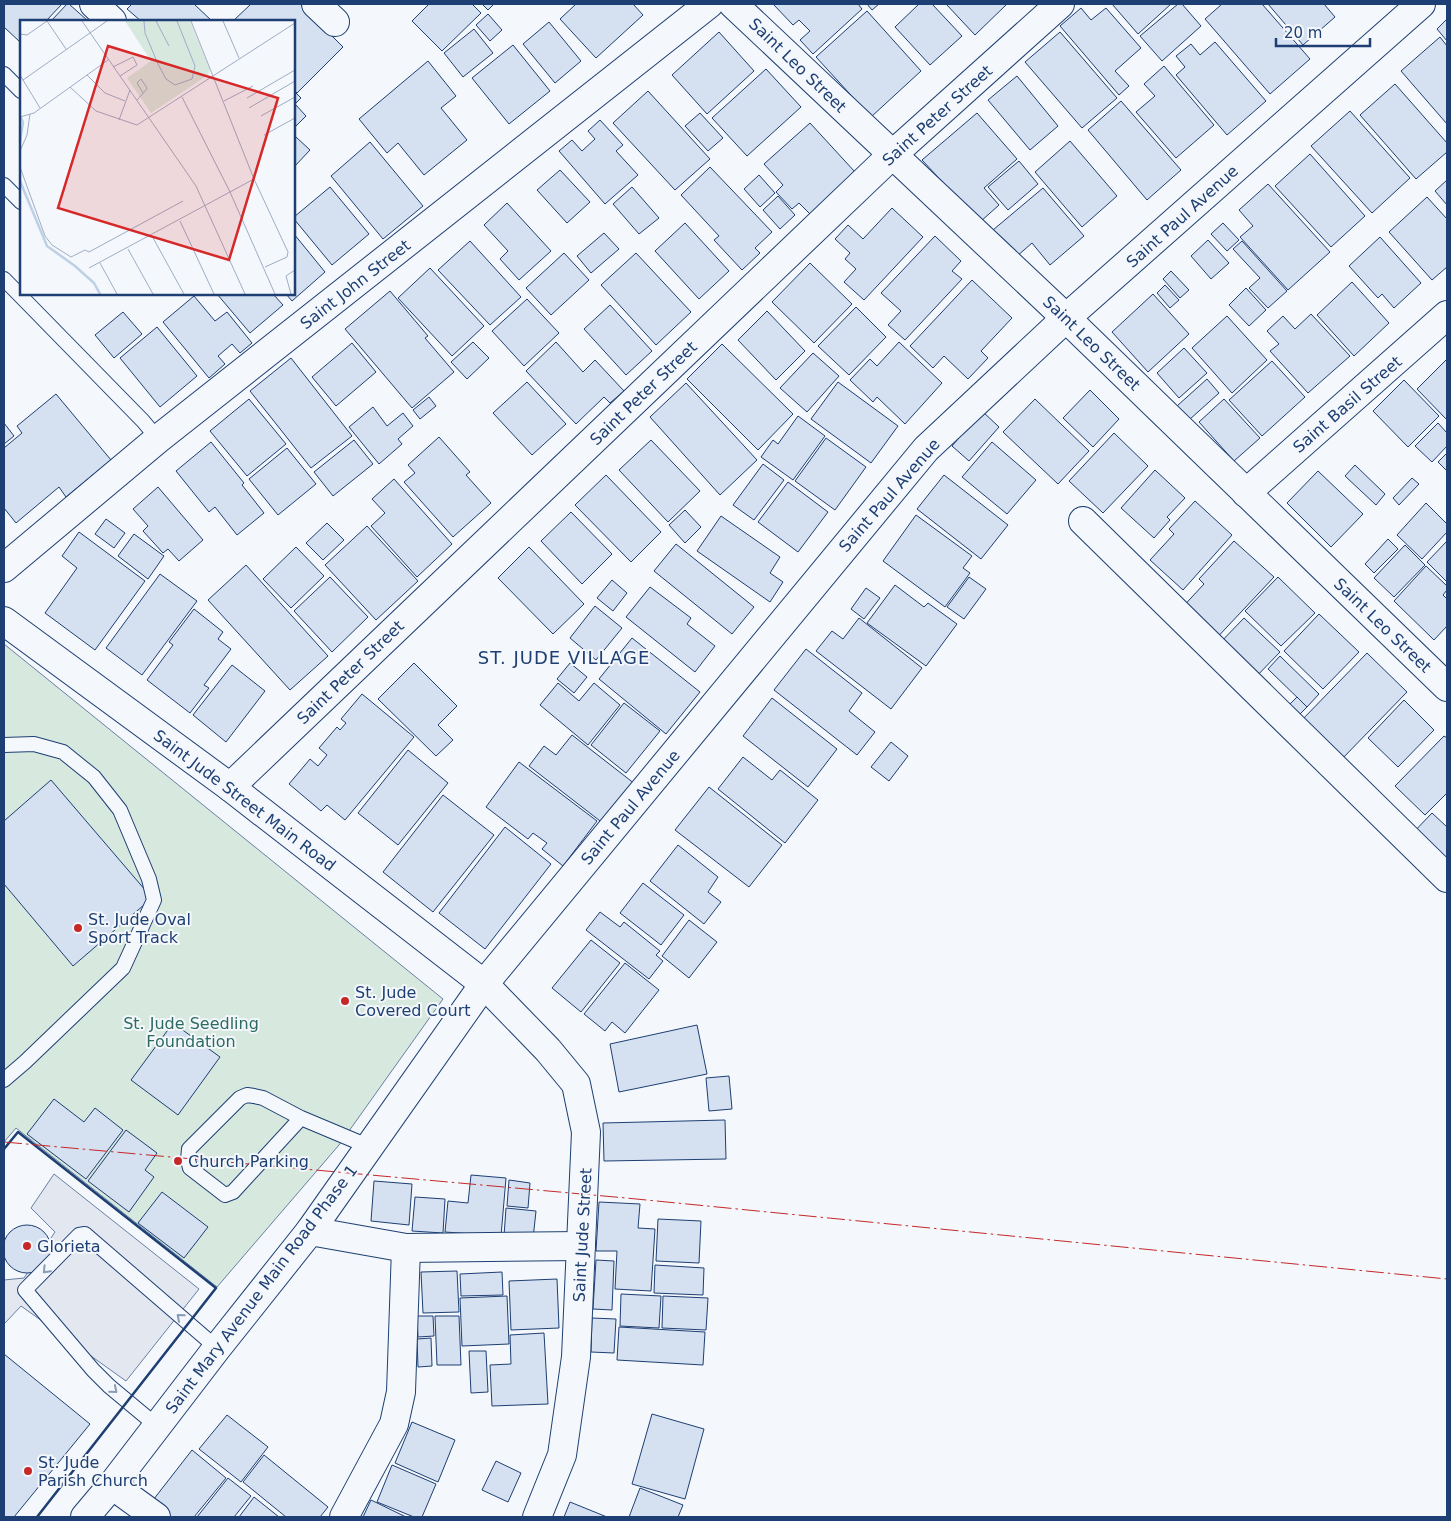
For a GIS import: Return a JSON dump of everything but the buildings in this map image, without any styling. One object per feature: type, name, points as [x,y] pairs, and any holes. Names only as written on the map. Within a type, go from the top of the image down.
[{"type":"street","points":[[94,4],[111,20]]},
{"type":"street","name":"Saint John Street","points":[[4,568],[158,439],[709,4]]},
{"type":"street","name":"Saint Leo Street","points":[[733,4],[1066,318],[1446,684]]},
{"type":"street","name":"Saint Peter Street","points":[[230,787],[892,155],[1060,4]]},
{"type":"street","name":"Saint Paul Avenue","points":[[484,984],[926,449],[1066,318],[1421,4]]},
{"type":"street","name":"Saint Basil Street","points":[[1246,493],[1447,314]]},
{"type":"street","points":[[1083,521],[1447,878]]},
{"type":"street","name":"Saint Jude Street Main Road","points":[[4,621],[230,787],[484,984]]},
{"type":"street","name":"Saint Mary Avenue Main Road Phase 1","points":[[85,1517],[310,1231],[484,984]]},
{"type":"street","name":"Saint Jude Street","points":[[484,984],[562,1066],[576,1084],[586,1132],[576,1357],[562,1454],[537,1517]]},
{"type":"street","points":[[310,1231],[406,1248],[581,1246]]},
{"type":"street","points":[[344,1517],[394,1424],[401,1392],[406,1248]]},
{"type":"street","points":[[112,1484],[156,1517]]},
{"type":"lane","points":[[4,74],[20,90]]},
{"type":"lane","points":[[4,185],[20,201]]},
{"type":"lane","points":[[4,279],[143,421],[158,439]]},
{"type":"lane","points":[[4,745],[34,744],[63,752],[94,777],[120,810],[150,878],[154,900],[124,968],[4,1080]]},
{"type":"lane","points":[[301,1118],[234,1192],[230,1194],[226,1195],[190,1168],[188,1160],[189,1149],[240,1098],[247,1095],[263,1098],[301,1118],[370,1147]]},
{"type":"lane","points":[[157,1426],[109,1386],[93,1370],[25,1290],[79,1235],[85,1234],[217,1348]]},
{"type":"green space","name":"St. Jude Seedling Foundation","points":[[4,644],[443,999],[339,1145],[217,1287],[16,1128],[4,1142]]},
{"type":"shaded area","points":[[54,1174],[199,1289],[126,1381],[21,1306],[4,1322],[4,1280],[24,1278],[55,1232],[31,1208]]},
{"type":"wall","points":[[4,1149],[18,1132],[216,1288],[37,1517]]},
{"type":"power","points":[[4,1142],[626,1198],[1447,1279]]},
{"type":"place","name":"St. Jude Oval Sport Track","points":[[78,928]]},
{"type":"place","name":"St. Jude Covered Court","points":[[345,1001]]},
{"type":"place","name":"Church Parking","points":[[178,1161]]},
{"type":"place","name":"Glorieta","points":[[27,1246]]},
{"type":"place","name":"St. Jude Parish Church","points":[[28,1471]]},
{"type":"district","name":"ST. JUDE VILLAGE","points":[[564,658]]}]
